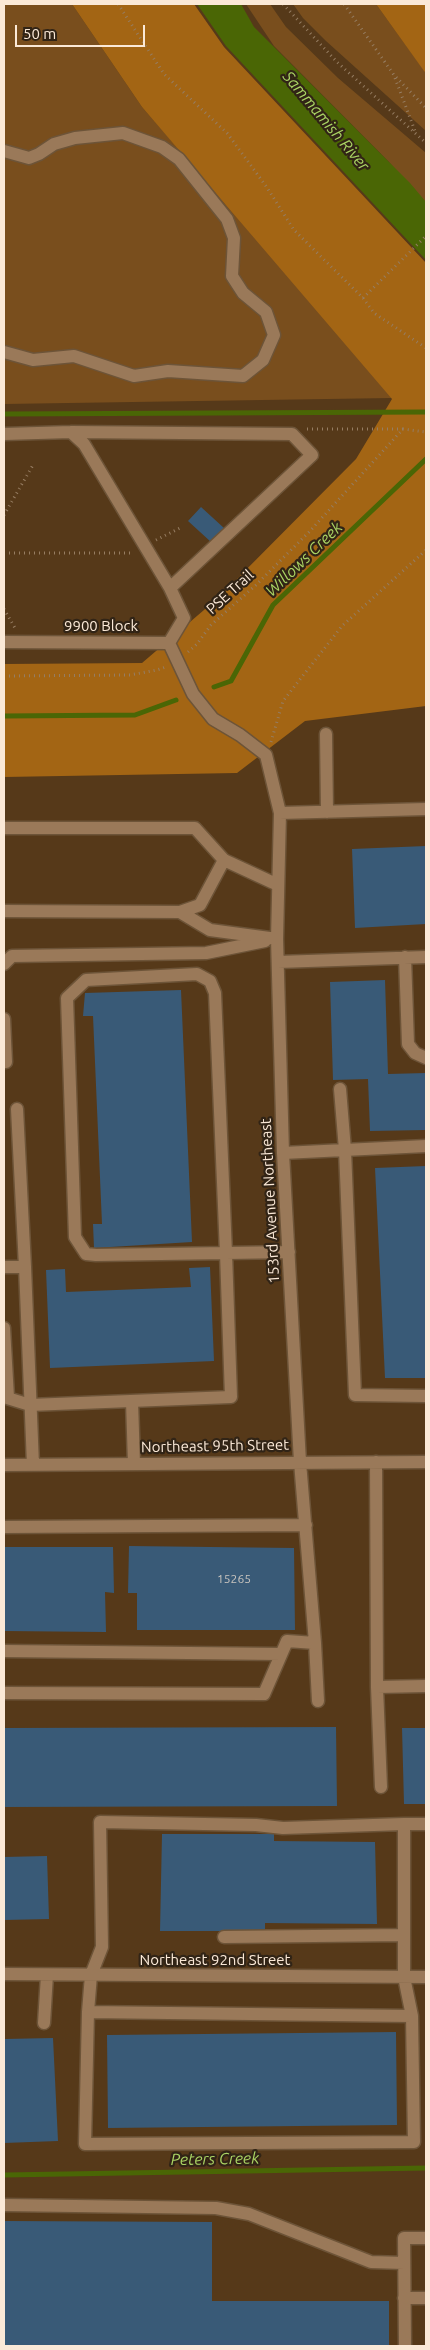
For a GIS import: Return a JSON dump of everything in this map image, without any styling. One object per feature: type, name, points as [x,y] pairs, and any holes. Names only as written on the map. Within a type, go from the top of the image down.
[{"type":"street","points":[[4,151],[28,158],[39,154],[54,144],[75,138],[123,133],[162,147],[179,159],[227,219],[234,238],[232,276],[243,293],[266,312],[274,335],[263,360],[243,376],[168,371],[134,376],[74,356],[33,360],[4,352]]},
{"type":"street","points":[[71,432],[84,444],[170,588],[184,618],[169,643],[193,694],[213,719],[240,735],[266,755]]},
{"type":"street","points":[[4,434],[71,432],[292,434],[312,455],[170,588]]},
{"type":"street","name":"9900 Block","points":[[4,642],[169,643]]},
{"type":"street","points":[[326,734],[327,812]]},
{"type":"street","name":"153rd Avenue Northeast","points":[[266,755],[280,812],[277,939],[283,1153],[300,1462],[318,1701]]},
{"type":"street","points":[[280,812],[426,809]]},
{"type":"street","points":[[4,828],[195,828],[224,860],[278,885]]},
{"type":"street","points":[[4,911],[180,912],[200,905],[224,860]]},
{"type":"street","points":[[180,912],[210,930],[277,939]]},
{"type":"street","points":[[4,964],[12,956],[206,952],[277,939]]},
{"type":"street","points":[[405,957],[408,1044],[415,1053],[426,1058]]},
{"type":"street","points":[[278,962],[426,957]]},
{"type":"street","points":[[4,1328],[6,1397],[30,1405],[231,1397],[226,1253],[215,993],[210,981],[197,974],[86,980],[67,998],[75,1238],[86,1254],[96,1255],[226,1253],[289,1252]]},
{"type":"street","points":[[4,1019],[6,1062],[4,1062]]},
{"type":"street","points":[[340,1089],[345,1150],[355,1394],[426,1396]]},
{"type":"street","points":[[17,1109],[33,1465]]},
{"type":"street","points":[[283,1153],[426,1146]]},
{"type":"street","points":[[4,1267],[25,1266]]},
{"type":"street","points":[[132,1401],[134,1464]]},
{"type":"street","points":[[376,1462],[377,1687],[381,1787]]},
{"type":"street","name":"Northeast 95th Street","points":[[4,1465],[426,1462]]},
{"type":"street","points":[[4,1527],[306,1525]]},
{"type":"street","points":[[4,1693],[264,1694],[287,1641],[315,1643]]},
{"type":"street","points":[[4,1651],[281,1654]]},
{"type":"street","points":[[377,1687],[426,1686]]},
{"type":"street","points":[[404,1824],[404,1977],[412,2016],[414,2142],[85,2144],[88,2012],[91,1975],[102,1948],[100,1822],[256,1825],[283,1828],[404,1824],[426,1824]]},
{"type":"street","points":[[224,1937],[404,1935]]},
{"type":"street","name":"Northeast 92nd Street","points":[[4,1974],[426,1977]]},
{"type":"street","points":[[44,2023],[47,1974]]},
{"type":"street","points":[[88,2012],[412,2016]]},
{"type":"street","points":[[4,2205],[216,2208],[249,2214],[370,2262],[404,2264]]},
{"type":"street","points":[[405,2346],[404,2238],[426,2238]]},
{"type":"street","points":[[404,2298],[426,2298]]},
{"type":"path","points":[[118,4],[164,74],[227,133],[266,186],[294,230],[363,298],[374,313],[426,348]]},
{"type":"path","points":[[283,4],[337,62],[426,143]]},
{"type":"path","points":[[344,4],[394,75],[426,108]]},
{"type":"path","points":[[394,75],[416,132]]},
{"type":"path","points":[[363,298],[426,236]]},
{"type":"path","points":[[292,434],[307,429],[403,429],[426,432]]},
{"type":"path","name":"PSE Trail","points":[[4,676],[130,675],[157,670],[178,662],[197,644],[211,624],[256,585],[309,532],[403,429]]},
{"type":"path","points":[[4,515],[33,465]]},
{"type":"path","points":[[4,553],[133,553],[180,528]]},
{"type":"path","points":[[266,755],[283,701],[342,626],[426,550]]},
{"type":"path","points":[[4,609],[23,642]]},
{"type":"shaded area","points":[[4,4],[72,4],[142,107],[321,313],[392,398],[4,404]]},
{"type":"shaded area","points":[[72,4],[194,4],[224,47],[426,263],[426,706],[305,721],[237,773],[4,777],[4,664],[142,663],[218,598],[356,459],[392,399],[142,107]]},
{"type":"shaded area","points":[[246,4],[270,4],[286,27],[338,78],[426,153],[426,203],[388,161],[274,46]]},
{"type":"shaded area","points":[[293,4],[376,4],[426,73],[426,131],[326,41],[303,18]]},
{"type":"shaded area","points":[[376,4],[426,4],[426,73],[424,71]]},
{"type":"water","name":"Sammamish River","points":[[197,4],[241,4],[254,27],[410,183],[426,202],[426,260],[226,46]]},
{"type":"building","points":[[201,507],[224,528],[211,542],[188,521]]},
{"type":"building","points":[[426,846],[426,924],[355,928],[352,849]]},
{"type":"building","points":[[385,980],[388,1074],[426,1073],[426,1130],[370,1131],[368,1079],[333,1080],[330,982]]},
{"type":"building","points":[[181,990],[192,1242],[94,1248],[93,1224],[102,1224],[93,1016],[83,1016],[85,993]]},
{"type":"building","points":[[426,1166],[426,1378],[385,1378],[375,1168]]},
{"type":"building","points":[[210,1267],[214,1361],[50,1368],[46,1270],[65,1269],[66,1292],[191,1287],[189,1268]]},
{"type":"building","points":[[129,1546],[294,1548],[295,1630],[137,1630],[137,1593],[128,1593]]},
{"type":"building","points":[[4,1547],[113,1547],[114,1593],[105,1592],[106,1632],[4,1631]]},
{"type":"building","points":[[336,1727],[337,1806],[4,1807],[4,1728]]},
{"type":"building","points":[[402,1728],[426,1728],[426,1804],[404,1804]]},
{"type":"building","points":[[162,1834],[274,1834],[274,1841],[375,1842],[377,1924],[265,1923],[265,1931],[160,1931]]},
{"type":"building","points":[[47,1856],[49,1919],[4,1920],[4,1857]]},
{"type":"building","points":[[396,2032],[397,2125],[108,2128],[107,2035]]},
{"type":"building","points":[[53,2038],[58,2141],[4,2143],[4,2039]]},
{"type":"building","points":[[4,2221],[212,2222],[212,2301],[389,2301],[389,2346],[4,2346]]},
{"type":"waterway","points":[[4,414],[426,412]]},
{"type":"waterway","name":"Willows Creek","points":[[214,687],[231,681],[273,605],[426,459]]},
{"type":"waterway","name":"Willows Creek","points":[[4,716],[135,715],[176,700]]},
{"type":"waterway","name":"Peters Creek","points":[[4,2175],[426,2168]]}]
